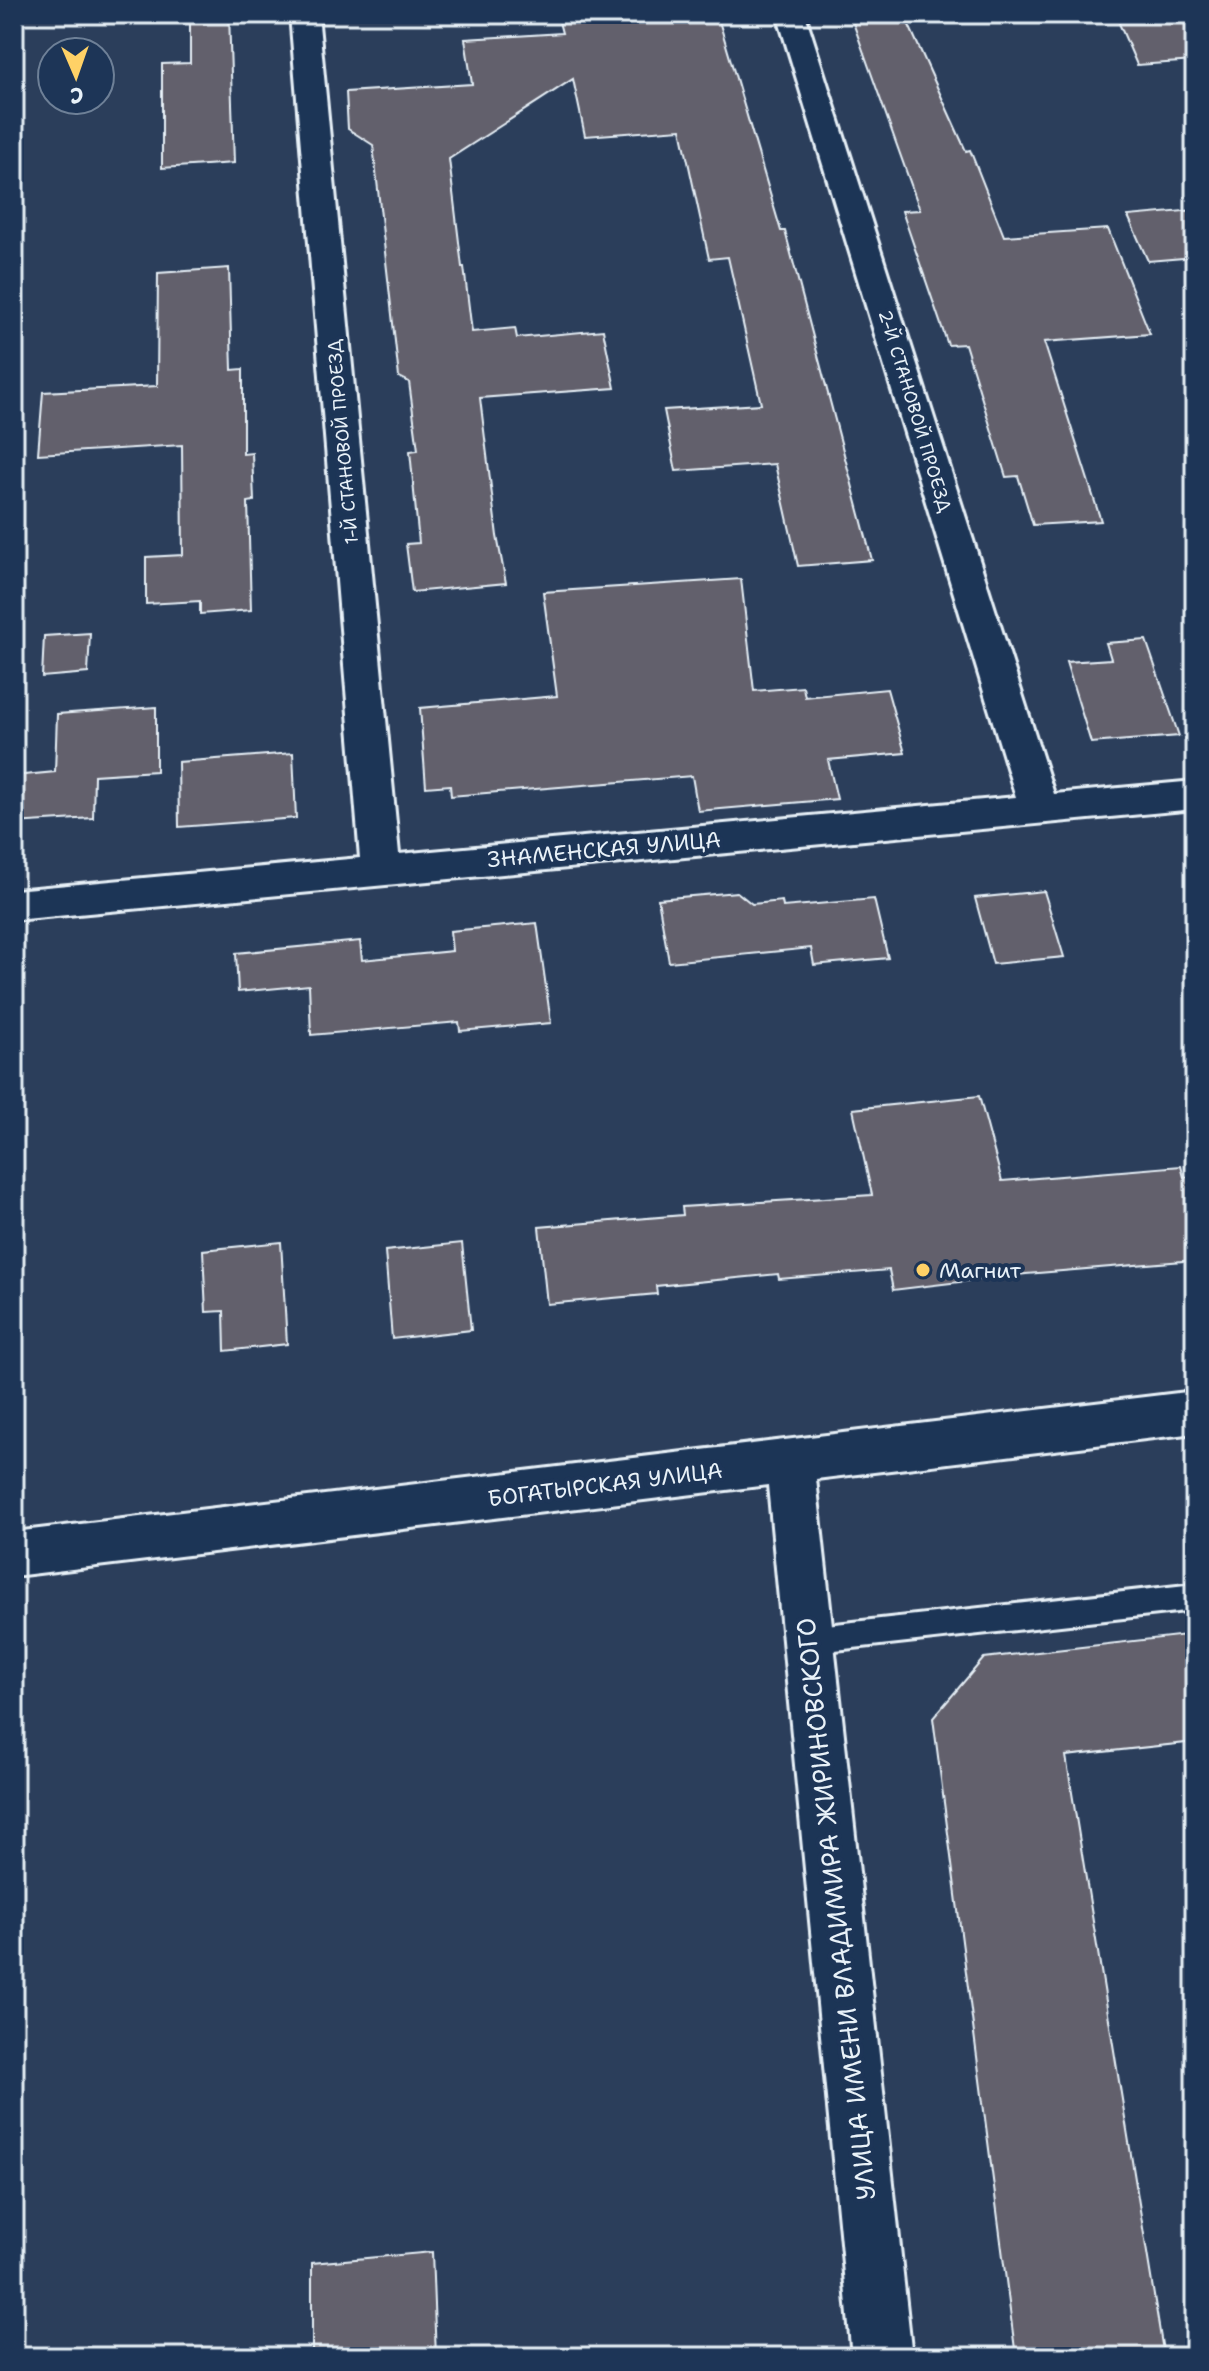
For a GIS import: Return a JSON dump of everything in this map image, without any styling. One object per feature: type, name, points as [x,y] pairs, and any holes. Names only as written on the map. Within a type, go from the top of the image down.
[{"type":"street","name":"1-Й СТАНОВОЙ ПРОЕЗД","points":[[304,14],[381,870]]},
{"type":"street","name":"2-Й СТАНОВОЙ ПРОЕЗД","points":[[791,14],[1039,809]]},
{"type":"street","name":"ЗНАМЕНСКАЯ УЛИЦА","points":[[14,905],[1195,795]]},
{"type":"street","name":"БОГАТЫРСКАЯ УЛИЦА","points":[[14,1554],[1195,1412]]},
{"type":"street","name":"УЛИЦА ИМЕНИ ВЛАДИМИРА ЖИРИНОВСКОГО","points":[[790,1461],[882,2357]]},
{"type":"lane","points":[[808,1640],[1195,1597]]},
{"type":"building","points":[[190,14],[229,14],[234,163],[162,168],[162,64],[190,63]]},
{"type":"building","points":[[612,14],[717,14],[781,231],[785,231],[872,560],[798,566],[775,464],[676,471],[664,410],[761,404],[728,257],[709,259],[681,129],[585,136],[573,79],[449,159],[462,267],[472,332],[515,328],[517,338],[603,330],[615,388],[480,398],[506,583],[412,592],[406,544],[419,543],[410,451],[418,450],[409,382],[399,377],[373,145],[348,129],[346,92],[472,84],[465,39],[562,33],[558,18]]},
{"type":"building","points":[[850,14],[904,14],[966,151],[970,150],[1004,236],[1108,229],[1150,334],[1044,342],[1101,521],[1033,525],[1018,476],[1006,477],[965,344],[948,345],[902,211],[920,210]]},
{"type":"building","points":[[1115,14],[1195,14],[1195,61],[1137,65]]},
{"type":"building","points":[[1195,210],[1195,257],[1148,261],[1128,216]]},
{"type":"building","points":[[229,268],[232,370],[243,369],[243,454],[252,453],[254,501],[248,502],[251,610],[200,614],[200,601],[146,604],[146,557],[183,555],[182,445],[38,454],[43,392],[157,386],[158,273]]},
{"type":"building","points":[[741,579],[754,691],[803,687],[805,697],[887,689],[905,753],[828,760],[837,799],[698,811],[692,776],[451,796],[450,785],[426,787],[420,708],[557,696],[543,592]]},
{"type":"building","points":[[90,633],[88,673],[42,677],[44,636]]},
{"type":"building","points":[[1146,640],[1179,736],[1091,743],[1066,662],[1111,659],[1106,643]]},
{"type":"building","points":[[156,707],[156,771],[94,775],[93,818],[14,823],[14,776],[55,772],[57,714]]},
{"type":"building","points":[[293,753],[296,818],[179,827],[178,762]]},
{"type":"building","points":[[1044,891],[1064,957],[993,964],[975,898]]},
{"type":"building","points":[[737,892],[752,904],[782,901],[783,907],[874,899],[888,958],[814,965],[811,948],[669,962],[658,899]]},
{"type":"building","points":[[537,923],[551,1023],[460,1031],[459,1022],[311,1035],[309,985],[238,992],[236,953],[360,941],[362,960],[452,951],[450,931]]},
{"type":"building","points":[[979,1096],[1002,1181],[1181,1166],[1184,1177],[1195,1176],[1195,1260],[1026,1274],[893,1290],[889,1270],[779,1279],[778,1274],[656,1286],[657,1294],[547,1304],[539,1227],[683,1215],[682,1207],[872,1195],[853,1109]]},
{"type":"building","points":[[281,1242],[287,1344],[225,1351],[224,1311],[206,1312],[203,1250]]},
{"type":"building","points":[[462,1243],[471,1330],[392,1339],[385,1251]]},
{"type":"building","points":[[1195,1634],[1195,1742],[1066,1756],[1164,2357],[1016,2357],[933,1718],[984,1658]]},
{"type":"building","points":[[432,2252],[436,2357],[312,2357],[312,2263]]},
{"type":"place","name":"Магнит","points":[[923,1270]]}]
